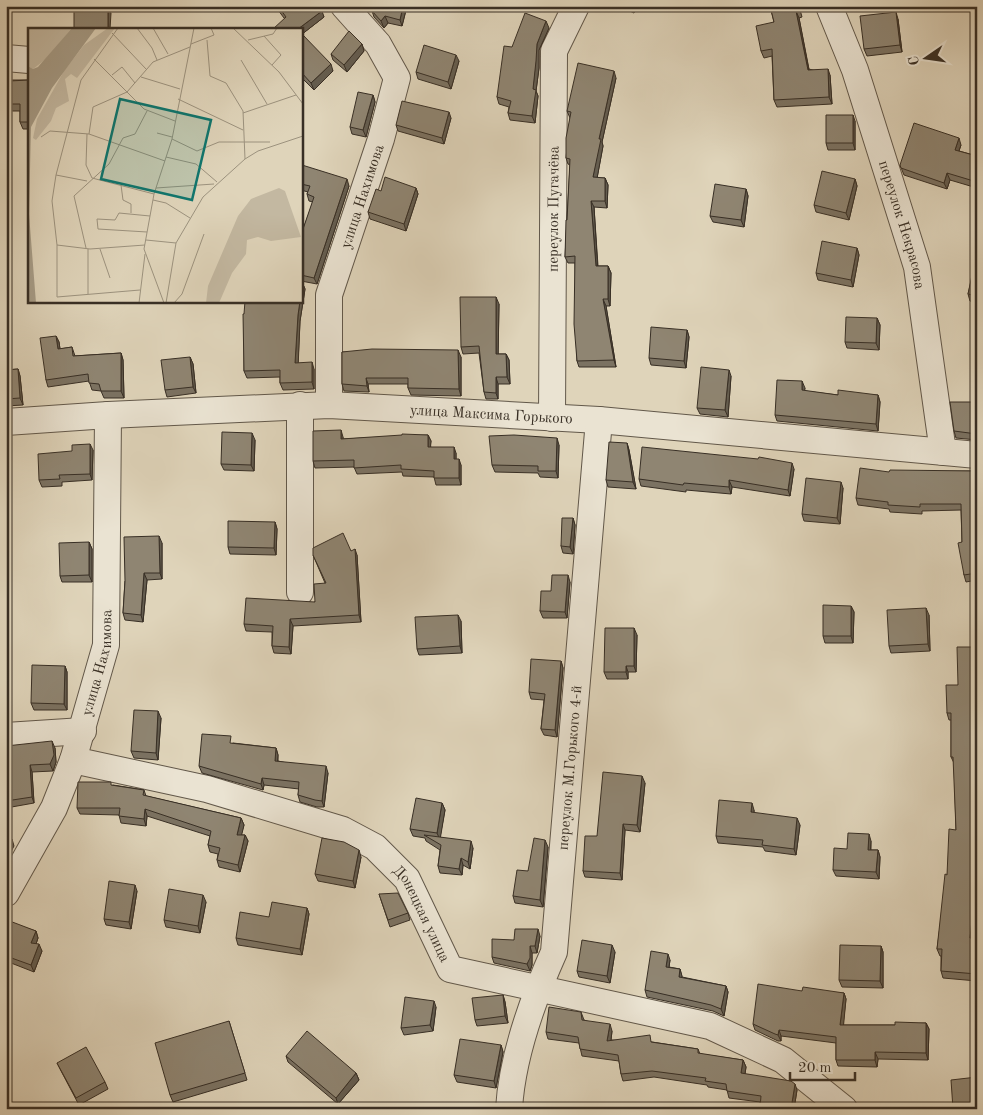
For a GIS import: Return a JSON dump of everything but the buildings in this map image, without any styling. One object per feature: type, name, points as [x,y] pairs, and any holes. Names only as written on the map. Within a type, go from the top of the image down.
[{"type":"street","name":"улица Нахимова","points":[[329,405],[329,295],[381,139],[397,78],[378,44],[344,6]]},
{"type":"street","name":"переулок Пугачёва","points":[[552,418],[554,51],[576,6]]},
{"type":"street","name":"переулок Некрасова","points":[[829,6],[855,70],[916,267],[943,452]]},
{"type":"street","points":[[6,58],[28,60]]},
{"type":"street","points":[[300,405],[300,592]]},
{"type":"street","name":"улица Максима Горького","points":[[6,422],[108,415],[329,405],[599,420],[977,455]]},
{"type":"street","name":"улица Нахимова","points":[[6,893],[54,808],[73,760],[106,645],[108,415]]},
{"type":"street","name":"переулок М.Горького 4-й","points":[[509,1109],[510,1082],[538,989],[554,952],[599,420]]},
{"type":"street","points":[[6,736],[82,731]]},
{"type":"street","name":"Донецкая улица","points":[[73,760],[207,789],[343,830],[375,847],[407,879],[450,969],[710,1026],[783,1060],[844,1109]]}]
